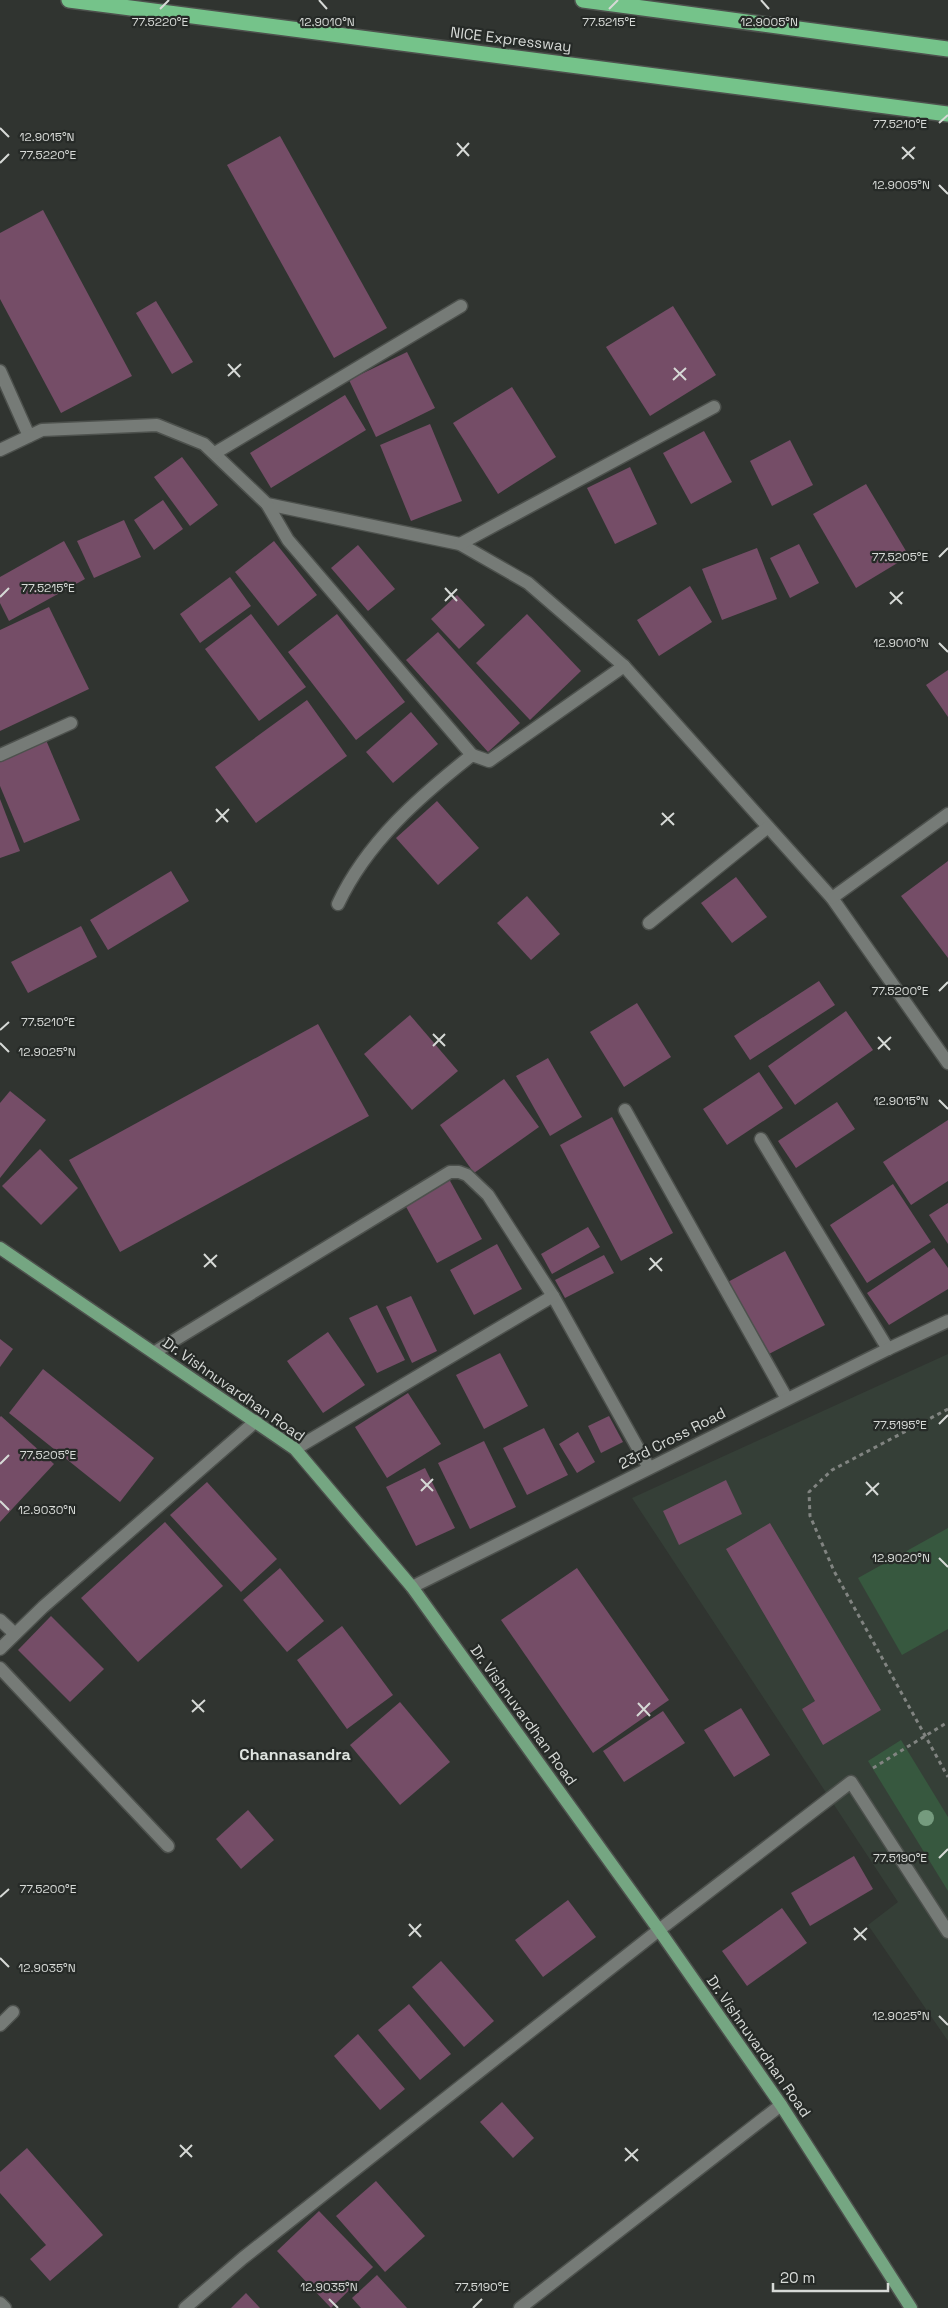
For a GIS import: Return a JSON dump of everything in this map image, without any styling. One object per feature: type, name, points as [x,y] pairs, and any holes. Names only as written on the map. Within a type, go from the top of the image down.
[{"type":"highway","name":"NICE Expressway","points":[[69,0],[948,114]]},
{"type":"highway","points":[[583,0],[948,49]]},
{"type":"main road","name":"Dr. Vishnuvardhan Road","points":[[0,1248],[295,1449],[412,1587],[659,1930],[781,2105],[911,2308]]},
{"type":"street","points":[[215,454],[461,306]]},
{"type":"street","points":[[0,371],[30,436]]},
{"type":"street","points":[[460,544],[714,407]]},
{"type":"street","points":[[0,450],[42,430],[157,425],[204,444],[267,504],[288,540],[472,755],[489,761],[624,666]]},
{"type":"street","points":[[267,504],[460,544],[528,583],[624,666],[832,898],[948,1064]]},
{"type":"street","points":[[0,755],[71,723]]},
{"type":"street","points":[[338,904],[367,856],[390,828],[421,795],[472,755]]},
{"type":"street","points":[[832,898],[948,814]]},
{"type":"street","points":[[649,923],[768,826]]},
{"type":"street","points":[[626,1110],[787,1399]]},
{"type":"street","points":[[761,1139],[888,1349]]},
{"type":"street","points":[[155,1352],[450,1172],[459,1172],[467,1176],[488,1195],[553,1296],[649,1468]]},
{"type":"street","points":[[295,1449],[553,1296]]},
{"type":"street","name":"23rd Cross Road","points":[[412,1587],[787,1399],[948,1321]]},
{"type":"street","points":[[0,1648],[43,1607],[256,1421]]},
{"type":"street","points":[[0,1620],[15,1634]]},
{"type":"street","points":[[0,1668],[168,1846]]},
{"type":"street","points":[[185,2308],[243,2258],[659,1930],[851,1782],[948,1932]]},
{"type":"street","points":[[0,2024],[13,2012]]},
{"type":"street","points":[[520,2308],[781,2105]]},
{"type":"street","points":[[0,2303],[5,2308]]},
{"type":"path","points":[[948,1409],[832,1470],[809,1492],[810,1516],[834,1571],[948,1777]]},
{"type":"path","points":[[851,1782],[948,1722]]},
{"type":"shaded area","points":[[948,1354],[948,2041],[868,1925],[898,1902],[632,1498]]},
{"type":"green space","points":[[948,1528],[948,1629],[902,1655],[858,1578]]},
{"type":"green space","points":[[901,1740],[948,1817],[948,1891],[868,1761]]},
{"type":"building","points":[[280,136],[387,328],[334,358],[227,165]]},
{"type":"building","points":[[43,210],[132,376],[61,413],[0,299],[0,233]]},
{"type":"building","points":[[156,301],[193,362],[172,374],[136,313]]},
{"type":"building","points":[[673,306],[716,375],[650,416],[606,347]]},
{"type":"building","points":[[407,352],[435,408],[376,437],[349,380]]},
{"type":"building","points":[[512,387],[556,457],[498,494],[453,423]]},
{"type":"building","points":[[345,395],[366,430],[271,488],[250,453]]},
{"type":"building","points":[[430,424],[462,501],[411,521],[380,445]]},
{"type":"building","points":[[704,431],[732,482],[691,504],[663,453]]},
{"type":"building","points":[[790,440],[813,485],[772,506],[750,461]]},
{"type":"building","points":[[182,457],[218,505],[190,526],[154,477]]},
{"type":"building","points":[[630,467],[657,524],[615,544],[587,488]]},
{"type":"building","points":[[866,484],[909,556],[856,588],[813,514]]},
{"type":"building","points":[[163,500],[183,529],[154,550],[134,520]]},
{"type":"building","points":[[124,520],[141,557],[94,578],[77,541]]},
{"type":"building","points":[[64,541],[85,579],[9,621],[0,603],[0,577]]},
{"type":"building","points":[[274,541],[317,595],[278,626],[235,572]]},
{"type":"building","points":[[799,544],[819,583],[790,598],[770,558]]},
{"type":"building","points":[[358,545],[395,589],[368,611],[331,568]]},
{"type":"building","points":[[757,548],[777,599],[722,620],[702,569]]},
{"type":"building","points":[[230,577],[251,606],[200,643],[180,614]]},
{"type":"building","points":[[690,586],[712,622],[659,656],[637,620]]},
{"type":"building","points":[[457,595],[485,625],[459,649],[431,619]]},
{"type":"building","points":[[49,607],[89,689],[0,731],[0,630]]},
{"type":"building","points":[[251,614],[306,687],[259,721],[205,649]]},
{"type":"building","points":[[337,614],[405,702],[356,740],[288,652]]},
{"type":"building","points":[[527,614],[581,671],[530,720],[476,663]]},
{"type":"building","points":[[438,632],[520,723],[488,752],[406,660]]},
{"type":"building","points":[[948,670],[948,717],[926,685]]},
{"type":"building","points":[[307,700],[347,756],[256,823],[215,767]]},
{"type":"building","points":[[411,712],[438,744],[393,783],[366,752]]},
{"type":"building","points":[[46,740],[80,820],[24,843],[0,786],[0,759]]},
{"type":"building","points":[[0,799],[20,851],[0,858]]},
{"type":"building","points":[[437,801],[479,848],[438,885],[396,838]]},
{"type":"building","points":[[948,861],[948,958],[901,896]]},
{"type":"building","points":[[171,871],[189,901],[108,950],[90,920]]},
{"type":"building","points":[[736,877],[767,917],[732,943],[701,903]]},
{"type":"building","points":[[527,896],[560,934],[531,960],[497,923]]},
{"type":"building","points":[[81,926],[97,957],[28,993],[11,962]]},
{"type":"building","points":[[819,981],[835,1005],[750,1060],[734,1036]]},
{"type":"building","points":[[637,1003],[671,1057],[624,1087],[590,1032]]},
{"type":"building","points":[[846,1011],[873,1050],[795,1105],[768,1066]]},
{"type":"building","points":[[410,1015],[458,1071],[412,1110],[364,1054]]},
{"type":"building","points":[[318,1024],[369,1116],[120,1252],[69,1160]]},
{"type":"building","points":[[548,1058],[582,1117],[550,1136],[516,1076]]},
{"type":"building","points":[[759,1072],[783,1108],[727,1145],[703,1109]]},
{"type":"building","points":[[504,1079],[539,1127],[474,1173],[440,1125]]},
{"type":"building","points":[[10,1091],[46,1120],[0,1178],[0,1103]]},
{"type":"building","points":[[837,1102],[855,1129],[796,1168],[778,1141]]},
{"type":"building","points":[[612,1117],[673,1233],[621,1261],[560,1145]]},
{"type":"building","points":[[948,1120],[948,1181],[911,1205],[883,1162]]},
{"type":"building","points":[[40,1149],[78,1188],[41,1225],[2,1186]]},
{"type":"building","points":[[449,1179],[482,1239],[437,1263],[404,1203]]},
{"type":"building","points":[[893,1184],[931,1242],[867,1283],[830,1225]]},
{"type":"building","points":[[948,1203],[948,1244],[929,1215]]},
{"type":"building","points":[[588,1227],[600,1247],[552,1274],[541,1254]]},
{"type":"building","points":[[497,1244],[522,1289],[474,1315],[450,1270]]},
{"type":"building","points":[[934,1248],[948,1268],[948,1289],[889,1325],[867,1293]]},
{"type":"building","points":[[785,1251],[825,1325],[765,1356],[726,1283]]},
{"type":"building","points":[[604,1255],[614,1273],[565,1298],[555,1280]]},
{"type":"building","points":[[411,1296],[437,1351],[412,1363],[386,1307]]},
{"type":"building","points":[[377,1305],[405,1360],[377,1373],[349,1318]]},
{"type":"building","points":[[328,1332],[365,1385],[323,1413],[287,1361]]},
{"type":"building","points":[[0,1339],[13,1349],[0,1367]]},
{"type":"building","points":[[500,1353],[528,1406],[484,1429],[456,1375]]},
{"type":"building","points":[[43,1369],[154,1458],[120,1502],[9,1413]]},
{"type":"building","points":[[408,1393],[441,1444],[387,1478],[355,1427]]},
{"type":"building","points":[[609,1416],[623,1442],[601,1453],[588,1426]]},
{"type":"building","points":[[0,1417],[54,1464],[0,1522]]},
{"type":"building","points":[[544,1428],[568,1475],[527,1495],[503,1448]]},
{"type":"building","points":[[578,1432],[595,1462],[577,1473],[559,1444]]},
{"type":"building","points":[[484,1441],[516,1507],[470,1529],[438,1463]]},
{"type":"building","points":[[425,1468],[455,1528],[416,1546],[386,1487]]},
{"type":"building","points":[[726,1480],[742,1514],[679,1545],[663,1511]]},
{"type":"building","points":[[207,1482],[277,1559],[241,1592],[170,1515]]},
{"type":"building","points":[[165,1522],[223,1586],[138,1662],[81,1598]]},
{"type":"building","points":[[770,1523],[881,1710],[823,1745],[802,1709],[815,1701],[726,1549]]},
{"type":"building","points":[[280,1568],[324,1621],[287,1652],[243,1600]]},
{"type":"building","points":[[577,1568],[669,1700],[593,1753],[501,1620]]},
{"type":"building","points":[[51,1616],[104,1669],[70,1702],[18,1650]]},
{"type":"building","points":[[342,1626],[393,1695],[347,1729],[297,1660]]},
{"type":"building","points":[[400,1702],[450,1762],[400,1805],[350,1745]]},
{"type":"building","points":[[741,1708],[770,1755],[734,1777],[704,1730]]},
{"type":"building","points":[[663,1711],[685,1743],[624,1782],[603,1751]]},
{"type":"building","points":[[248,1810],[274,1840],[241,1869],[216,1839]]},
{"type":"building","points":[[854,1856],[873,1889],[810,1926],[791,1893]]},
{"type":"building","points":[[568,1900],[596,1937],[543,1977],[515,1940]]},
{"type":"building","points":[[782,1908],[807,1943],[747,1986],[722,1951]]},
{"type":"building","points":[[441,1961],[494,2021],[464,2047],[412,1987]]},
{"type":"building","points":[[409,2004],[451,2054],[420,2080],[378,2030]]},
{"type":"building","points":[[358,2034],[405,2089],[380,2110],[334,2056]]},
{"type":"building","points":[[502,2102],[534,2138],[513,2158],[480,2122]]},
{"type":"building","points":[[27,2148],[103,2235],[50,2281],[30,2259],[46,2245],[0,2193],[0,2172]]},
{"type":"building","points":[[376,2181],[425,2236],[385,2272],[336,2216]]},
{"type":"building","points":[[319,2211],[373,2267],[331,2308],[277,2251]]},
{"type":"building","points":[[377,2275],[407,2308],[361,2308],[352,2298]]},
{"type":"building","points":[[246,2293],[260,2308],[231,2308]]},
{"type":"district","name":"Channasandra","points":[[295,1754]]}]
